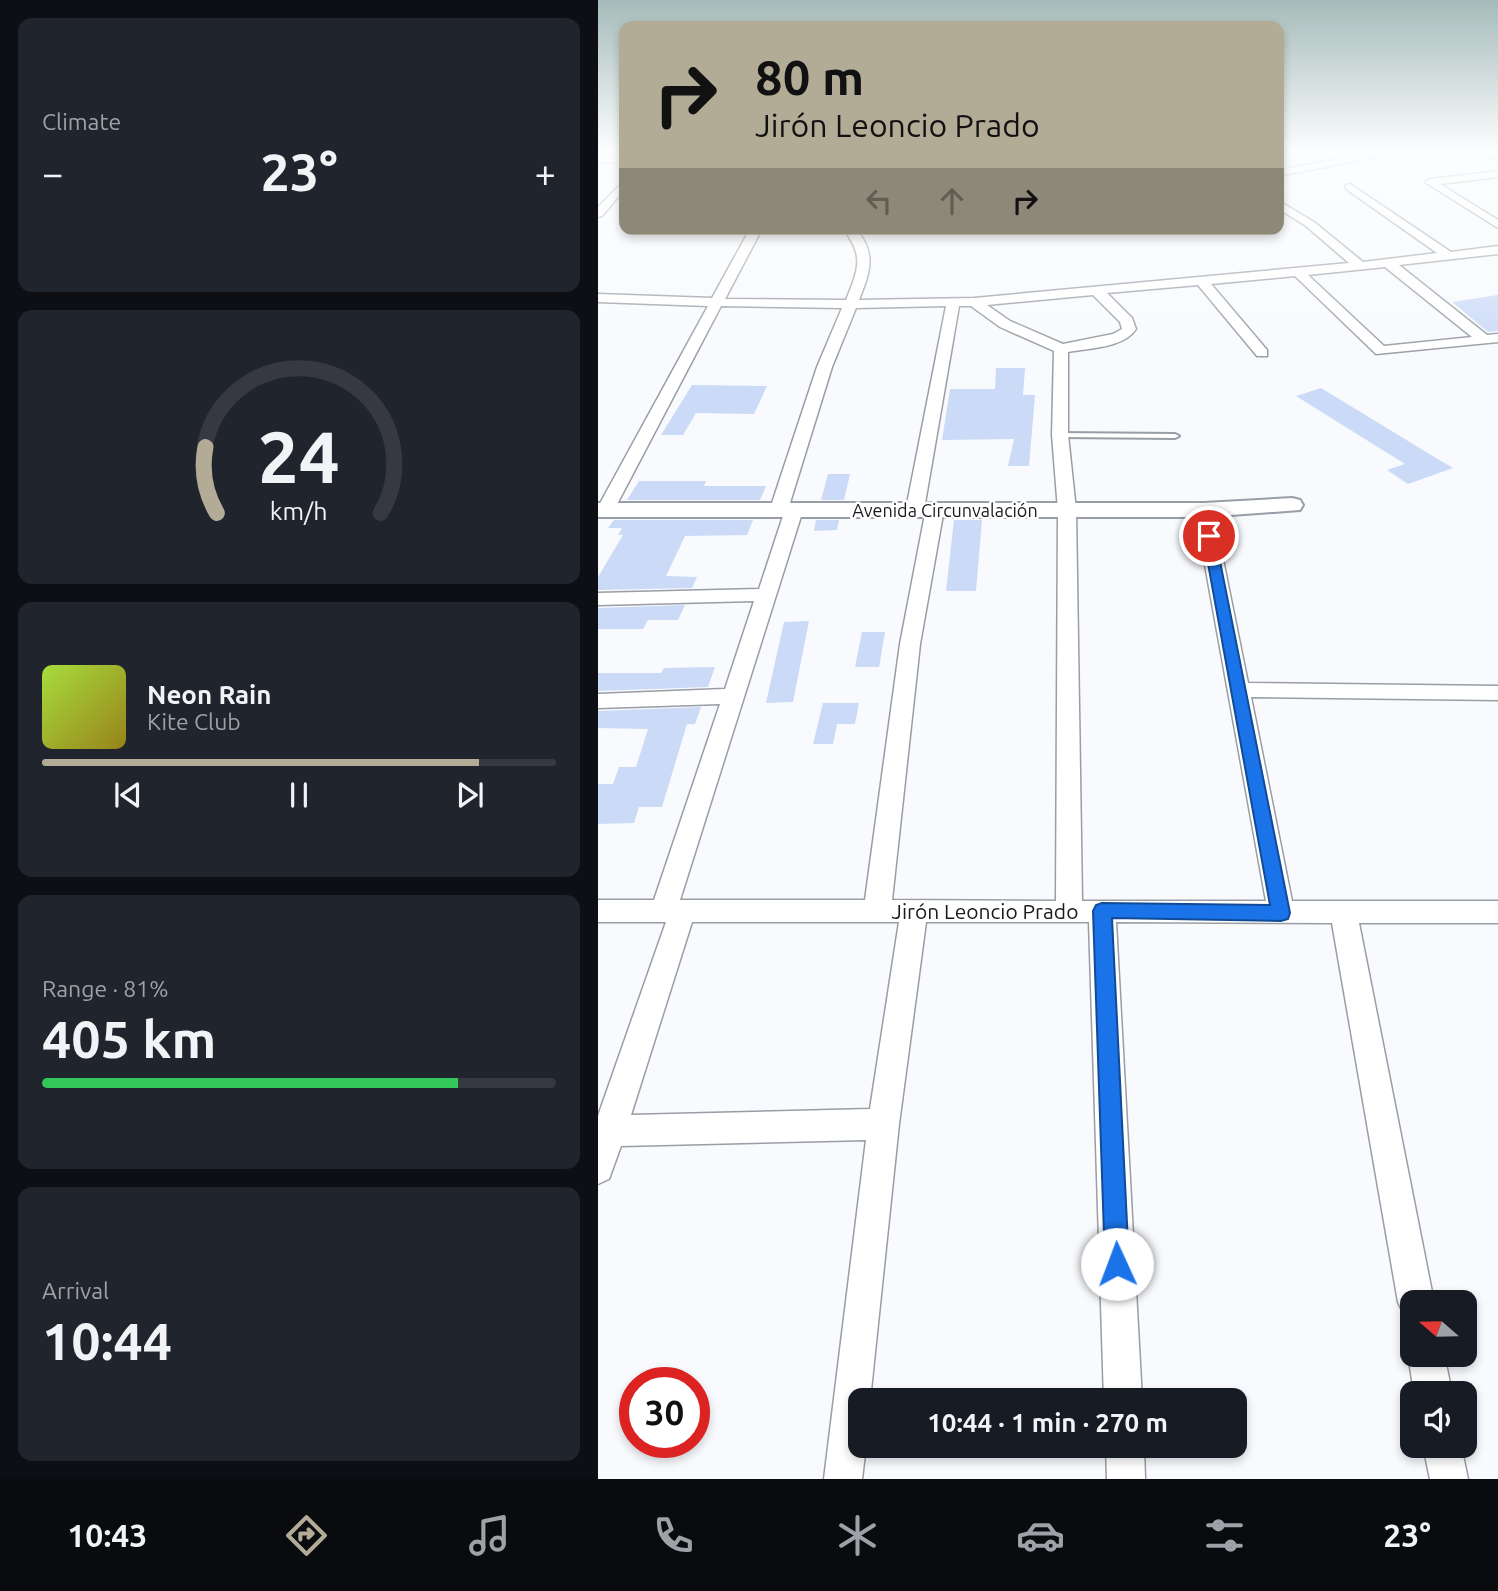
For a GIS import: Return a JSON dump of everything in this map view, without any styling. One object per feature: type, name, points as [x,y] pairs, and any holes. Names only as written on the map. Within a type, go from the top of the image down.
[{"type":"street","points":[[1305,221],[1360,266]]},
{"type":"street","points":[[1399,221],[1449,256]]},
{"type":"street","points":[[602,510],[719,302],[753,235]]},
{"type":"street","points":[[598,1168],[604,1130],[673,910],[733,696],[766,595],[819,383],[851,304],[865,256],[861,242],[855,235]]},
{"type":"street","points":[[598,312],[603,298],[953,304],[1360,266],[1498,250]]},
{"type":"street","points":[[1475,253],[1498,266]]},
{"type":"street","points":[[1388,263],[1491,339]]},
{"type":"street","points":[[1297,271],[1381,351],[1491,339]]},
{"type":"street","points":[[1200,279],[1262,354]]},
{"type":"street","points":[[974,302],[1005,324],[1061,349],[1117,338],[1125,335],[1129,329],[1127,321],[1096,290]]},
{"type":"street","points":[[877,912],[925,509],[953,304]]},
{"type":"street","points":[[1061,349],[1059,435],[1067,510],[1069,911]]},
{"type":"street","name":"Avenida Circunvalación","points":[[602,510],[1204,510],[1292,505]]},
{"type":"street","points":[[1204,510],[1281,913]]},
{"type":"street","points":[[598,599],[766,595]]},
{"type":"street","points":[[1237,691],[1498,693]]},
{"type":"street","points":[[598,701],[733,696]]},
{"type":"street","name":"Jirón Leoncio Prado","points":[[598,911],[1498,912]]},
{"type":"street","points":[[1102,911],[1122,1388]]},
{"type":"street","points":[[843,1479],[883,1124],[914,912]]},
{"type":"street","points":[[1344,913],[1414,1290]]},
{"type":"street","points":[[604,1130],[883,1124]]},
{"type":"street","points":[[1125,1458],[1126,1479]]},
{"type":"street","points":[[1444,1458],[1448,1479]]},
{"type":"lane","points":[[1059,435],[1175,436]]},
{"type":"building","points":[[1498,295],[1498,331],[1488,332],[1452,302]]},
{"type":"building","points":[[996,368],[1025,368],[1023,395],[1035,395],[1029,466],[1008,466],[1014,439],[942,440],[950,389],[995,389]]},
{"type":"building","points":[[692,385],[767,386],[754,414],[696,413],[683,435],[661,435]]},
{"type":"building","points":[[1321,388],[1453,468],[1408,484],[1387,470],[1405,464],[1296,396]]},
{"type":"building","points":[[828,474],[850,474],[844,500],[821,500]]},
{"type":"building","points":[[639,481],[706,481],[704,486],[766,486],[760,500],[627,500]]},
{"type":"building","points":[[614,520],[753,520],[747,535],[685,536],[666,576],[697,577],[692,588],[598,590],[598,577],[623,535],[618,535],[622,528],[608,528]]},
{"type":"building","points":[[816,520],[839,520],[837,530],[814,531]]},
{"type":"building","points":[[954,520],[982,520],[976,591],[946,591]]},
{"type":"building","points":[[685,605],[678,620],[648,620],[643,629],[598,629],[598,608]]},
{"type":"building","points":[[809,621],[793,702],[766,703],[784,622]]},
{"type":"building","points":[[862,632],[885,632],[879,667],[855,667]]},
{"type":"building","points":[[715,667],[708,687],[598,691],[598,673],[661,673],[664,668]]},
{"type":"building","points":[[823,703],[859,703],[855,724],[837,724],[833,744],[813,744]]},
{"type":"building","points":[[701,707],[695,724],[687,724],[662,807],[639,807],[634,823],[598,824],[598,784],[613,784],[619,767],[636,767],[648,729],[598,728],[598,711]]},
{"type":"route","points":[[1117,1264],[1102,911],[1281,913],[1209,536]]}]
